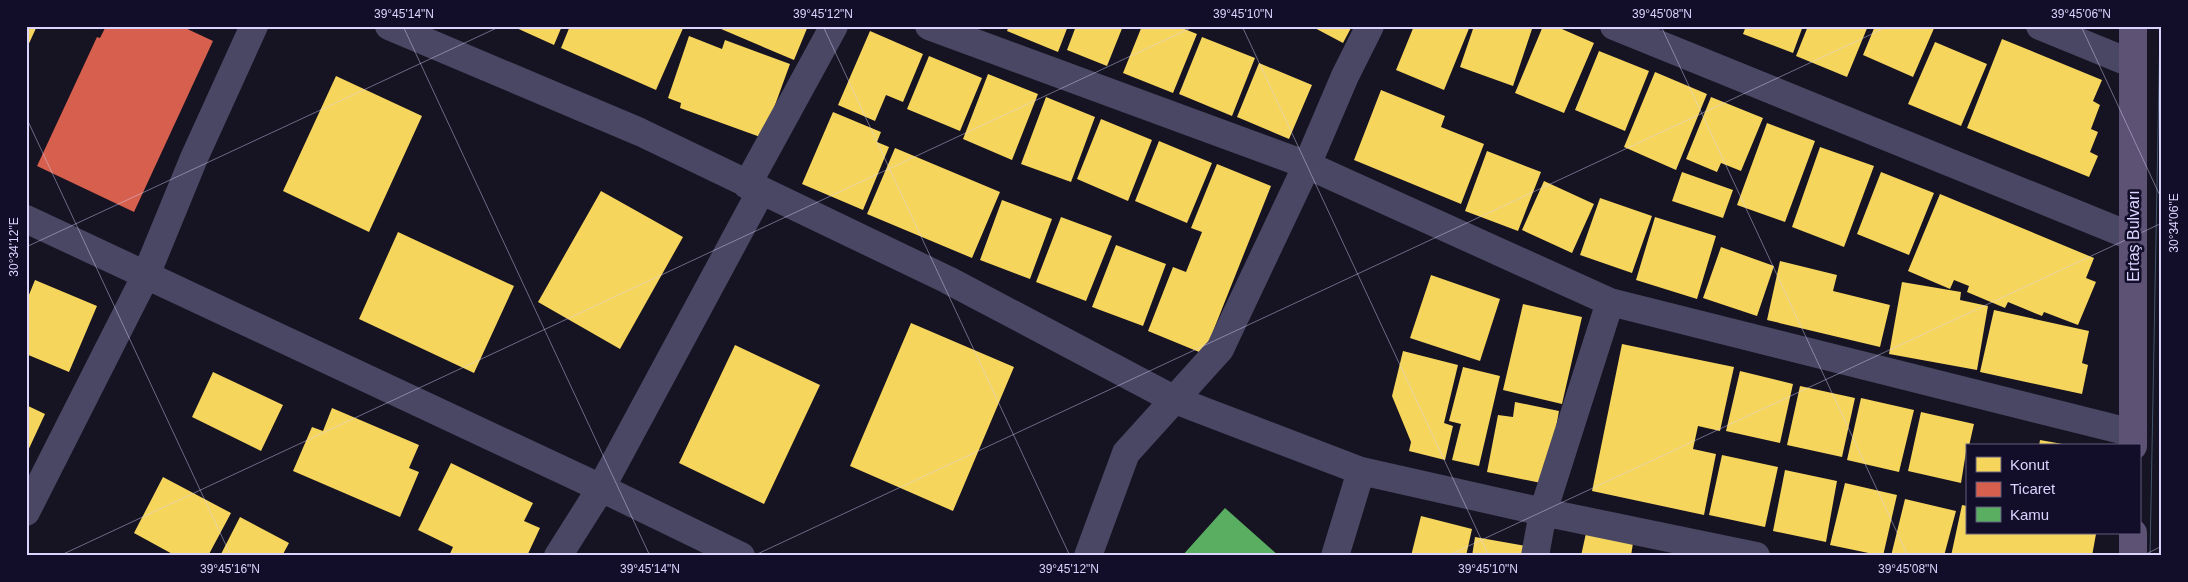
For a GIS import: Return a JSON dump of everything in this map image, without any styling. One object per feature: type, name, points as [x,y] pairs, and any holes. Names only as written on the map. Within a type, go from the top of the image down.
[{"type":"main road","name":"Ertaş Bulvarı","points":[[2133,26],[2133,439]]},
{"type":"main road","points":[[2133,534],[2133,556]]},
{"type":"street","points":[[26,512],[146,275],[194,158],[254,26]]},
{"type":"street","points":[[389,26],[640,132],[948,280],[1175,400],[1361,470],[1543,512],[1756,556]]},
{"type":"street","points":[[558,556],[601,488],[754,188],[834,26]]},
{"type":"street","points":[[929,26],[1307,165],[1610,302],[2133,439]]},
{"type":"street","points":[[1088,556],[1126,453],[1220,349],[1307,165],[1345,76],[1370,26]]},
{"type":"street","points":[[1614,26],[2133,238]]},
{"type":"street","points":[[2040,26],[2133,64]]},
{"type":"street","points":[[26,219],[601,488],[741,556]]},
{"type":"street","points":[[1535,556],[1543,512],[1610,302]]},
{"type":"street","points":[[1335,556],[1361,470]]},
{"type":"building: Konut","points":[[26,26],[37,26],[26,50]]},
{"type":"building: Konut","points":[[512,26],[562,26],[554,45]]},
{"type":"building: Konut","points":[[570,26],[684,26],[656,90],[561,48]]},
{"type":"building: Konut","points":[[714,26],[808,26],[794,60]]},
{"type":"building: Konut","points":[[1009,26],[1068,26],[1058,52],[1007,31]]},
{"type":"building: Konut","points":[[1076,26],[1123,26],[1107,66],[1067,50]]},
{"type":"building: Konut","points":[[1142,26],[1177,26],[1197,34],[1173,93],[1123,73]]},
{"type":"building: Konut","points":[[1311,26],[1352,26],[1343,43]]},
{"type":"building: Konut","points":[[1414,26],[1470,26],[1444,90],[1396,70]]},
{"type":"building: Konut","points":[[1474,26],[1533,26],[1513,86],[1460,67]]},
{"type":"building: Konut","points":[[1543,26],[1555,26],[1594,43],[1564,113],[1515,93]]},
{"type":"building: Konut","points":[[1746,26],[1803,26],[1793,53],[1743,34]]},
{"type":"building: Konut","points":[[1808,26],[1868,26],[1847,77],[1796,56]]},
{"type":"building: Konut","points":[[1875,26],[1935,26],[1913,77],[1863,55]]},
{"type":"building: Konut","points":[[870,31],[923,54],[903,102],[886,95],[875,121],[838,105]]},
{"type":"building: Konut","points":[[689,36],[722,49],[725,40],[790,64],[763,138],[680,108],[681,103],[668,98]]},
{"type":"building: Konut","points":[[1202,37],[1255,58],[1232,116],[1179,94]]},
{"type":"building: Konut","points":[[2002,39],[2102,80],[2093,101],[2100,105],[2091,129],[2098,132],[2090,152],[2098,156],[2089,177],[1967,128]]},
{"type":"building: Konut","points":[[1935,42],[1987,64],[1961,126],[1908,104]]},
{"type":"building: Konut","points":[[1599,51],[1649,71],[1625,131],[1575,110]]},
{"type":"building: Konut","points":[[929,56],[982,78],[960,131],[907,109]]},
{"type":"building: Konut","points":[[1259,63],[1312,85],[1289,139],[1237,117]]},
{"type":"building: Konut","points":[[1655,72],[1707,94],[1676,170],[1624,147]]},
{"type":"building: Konut","points":[[988,74],[1038,94],[1012,160],[963,139]]},
{"type":"building: Konut","points":[[336,76],[422,116],[369,232],[283,191]]},
{"type":"building: Konut","points":[[1381,90],[1445,116],[1441,127],[1484,144],[1461,204],[1354,160]]},
{"type":"building: Konut","points":[[1046,97],[1095,117],[1071,182],[1021,164]]},
{"type":"building: Konut","points":[[1711,97],[1763,118],[1741,171],[1721,163],[1717,172],[1686,159]]},
{"type":"building: Konut","points":[[833,112],[881,132],[877,142],[889,147],[863,210],[802,184]]},
{"type":"building: Konut","points":[[1101,119],[1152,140],[1128,201],[1077,179]]},
{"type":"building: Konut","points":[[1767,123],[1815,141],[1785,222],[1737,205]]},
{"type":"building: Konut","points":[[1159,141],[1212,163],[1187,223],[1135,201]]},
{"type":"building: Konut","points":[[1820,147],[1874,166],[1844,247],[1792,227]]},
{"type":"building: Konut","points":[[895,148],[1000,192],[972,258],[867,214]]},
{"type":"building: Konut","points":[[1487,151],[1541,172],[1518,231],[1465,211]]},
{"type":"building: Konut","points":[[1217,164],[1271,186],[1204,354],[1148,331],[1173,267],[1186,272],[1202,232],[1191,228]]},
{"type":"building: Konut","points":[[1682,172],[1733,190],[1723,218],[1672,201]]},
{"type":"building: Konut","points":[[1881,172],[1934,193],[1909,255],[1857,234]]},
{"type":"building: Konut","points":[[1544,181],[1594,204],[1572,253],[1522,230]]},
{"type":"building: Konut","points":[[601,191],[683,237],[620,349],[538,302]]},
{"type":"building: Konut","points":[[1940,194],[2094,258],[2086,278],[2096,282],[2078,325],[2044,312],[2042,316],[2008,302],[2005,308],[1967,292],[1969,286],[1954,280],[1950,289],[1908,271]]},
{"type":"building: Konut","points":[[1600,198],[1652,216],[1632,273],[1580,255]]},
{"type":"building: Konut","points":[[1002,200],[1052,219],[1030,279],[980,260]]},
{"type":"building: Konut","points":[[1061,217],[1112,236],[1086,301],[1036,282]]},
{"type":"building: Konut","points":[[1655,217],[1716,236],[1697,299],[1636,280]]},
{"type":"building: Konut","points":[[398,232],[514,286],[474,373],[359,319]]},
{"type":"building: Konut","points":[[1116,245],[1166,264],[1143,326],[1092,307]]},
{"type":"building: Konut","points":[[1721,247],[1774,266],[1757,316],[1703,298]]},
{"type":"building: Konut","points":[[1780,261],[1837,275],[1833,291],[1890,305],[1880,347],[1767,320]]},
{"type":"building: Konut","points":[[1431,275],[1500,299],[1480,361],[1410,338]]},
{"type":"building: Konut","points":[[35,280],[97,306],[69,372],[26,354],[26,302]]},
{"type":"building: Konut","points":[[1902,282],[1961,292],[1960,300],[1988,306],[1977,370],[1889,354]]},
{"type":"building: Konut","points":[[1523,304],[1582,317],[1562,404],[1503,390]]},
{"type":"building: Konut","points":[[1994,310],[2089,331],[2082,363],[2088,365],[2082,394],[1980,372]]},
{"type":"building: Konut","points":[[911,323],[1014,367],[953,511],[850,466]]},
{"type":"building: Konut","points":[[1622,344],[1734,367],[1720,431],[1698,426],[1693,449],[1716,454],[1704,515],[1592,491]]},
{"type":"building: Konut","points":[[735,345],[820,385],[764,504],[679,463]]},
{"type":"building: Konut","points":[[1403,351],[1458,365],[1444,423],[1453,426],[1445,460],[1409,451],[1411,442],[1392,396]]},
{"type":"building: Konut","points":[[1463,367],[1500,376],[1479,466],[1452,460],[1461,424],[1449,421]]},
{"type":"building: Konut","points":[[1740,371],[1793,384],[1780,443],[1726,431]]},
{"type":"building: Konut","points":[[213,372],[283,405],[261,451],[192,417]]},
{"type":"building: Konut","points":[[1800,386],[1855,398],[1842,457],[1787,445]]},
{"type":"building: Konut","points":[[1861,398],[1914,410],[1899,472],[1847,460]]},
{"type":"building: Konut","points":[[1515,402],[1559,411],[1546,484],[1487,472],[1498,415],[1513,417]]},
{"type":"building: Konut","points":[[26,405],[45,414],[26,455]]},
{"type":"building: Konut","points":[[332,408],[419,445],[409,468],[419,472],[400,517],[293,471],[312,427],[323,431]]},
{"type":"building: Konut","points":[[1921,412],[1974,424],[1969,444],[1966,444],[1961,483],[1908,471]]},
{"type":"building: Konut","points":[[2040,440],[2062,444],[2039,444]]},
{"type":"building: Konut","points":[[1722,455],[1778,467],[1765,527],[1709,515]]},
{"type":"building: Konut","points":[[451,463],[533,503],[524,521],[540,528],[527,556],[449,556],[453,547],[418,530]]},
{"type":"building: Konut","points":[[1785,470],[1837,481],[1826,542],[1773,531]]},
{"type":"building: Konut","points":[[163,477],[231,513],[208,556],[176,556],[134,533]]},
{"type":"building: Konut","points":[[1845,483],[1897,495],[1883,556],[1830,545]]},
{"type":"building: Konut","points":[[1905,499],[1956,511],[1944,556],[1891,556]]},
{"type":"building: Konut","points":[[1962,505],[1966,506],[1966,534],[2096,534],[2092,556],[1951,556]]},
{"type":"building: Konut","points":[[1421,516],[1472,529],[1466,556],[1411,556]]},
{"type":"building: Konut","points":[[240,517],[289,543],[282,556],[220,556]]},
{"type":"building: Konut","points":[[1586,533],[1633,543],[1631,556],[1581,556]]},
{"type":"building: Konut","points":[[1475,537],[1531,547],[1529,556],[1472,556]]},
{"type":"building: Ticaret","points":[[106,26],[181,26],[213,41],[134,212],[37,166],[97,37],[100,38]]},
{"type":"building: Kamu","points":[[1225,508],[1279,556],[1182,556]]},
{"type":"tram line","points":[[2150,556],[2160,26]]}]
